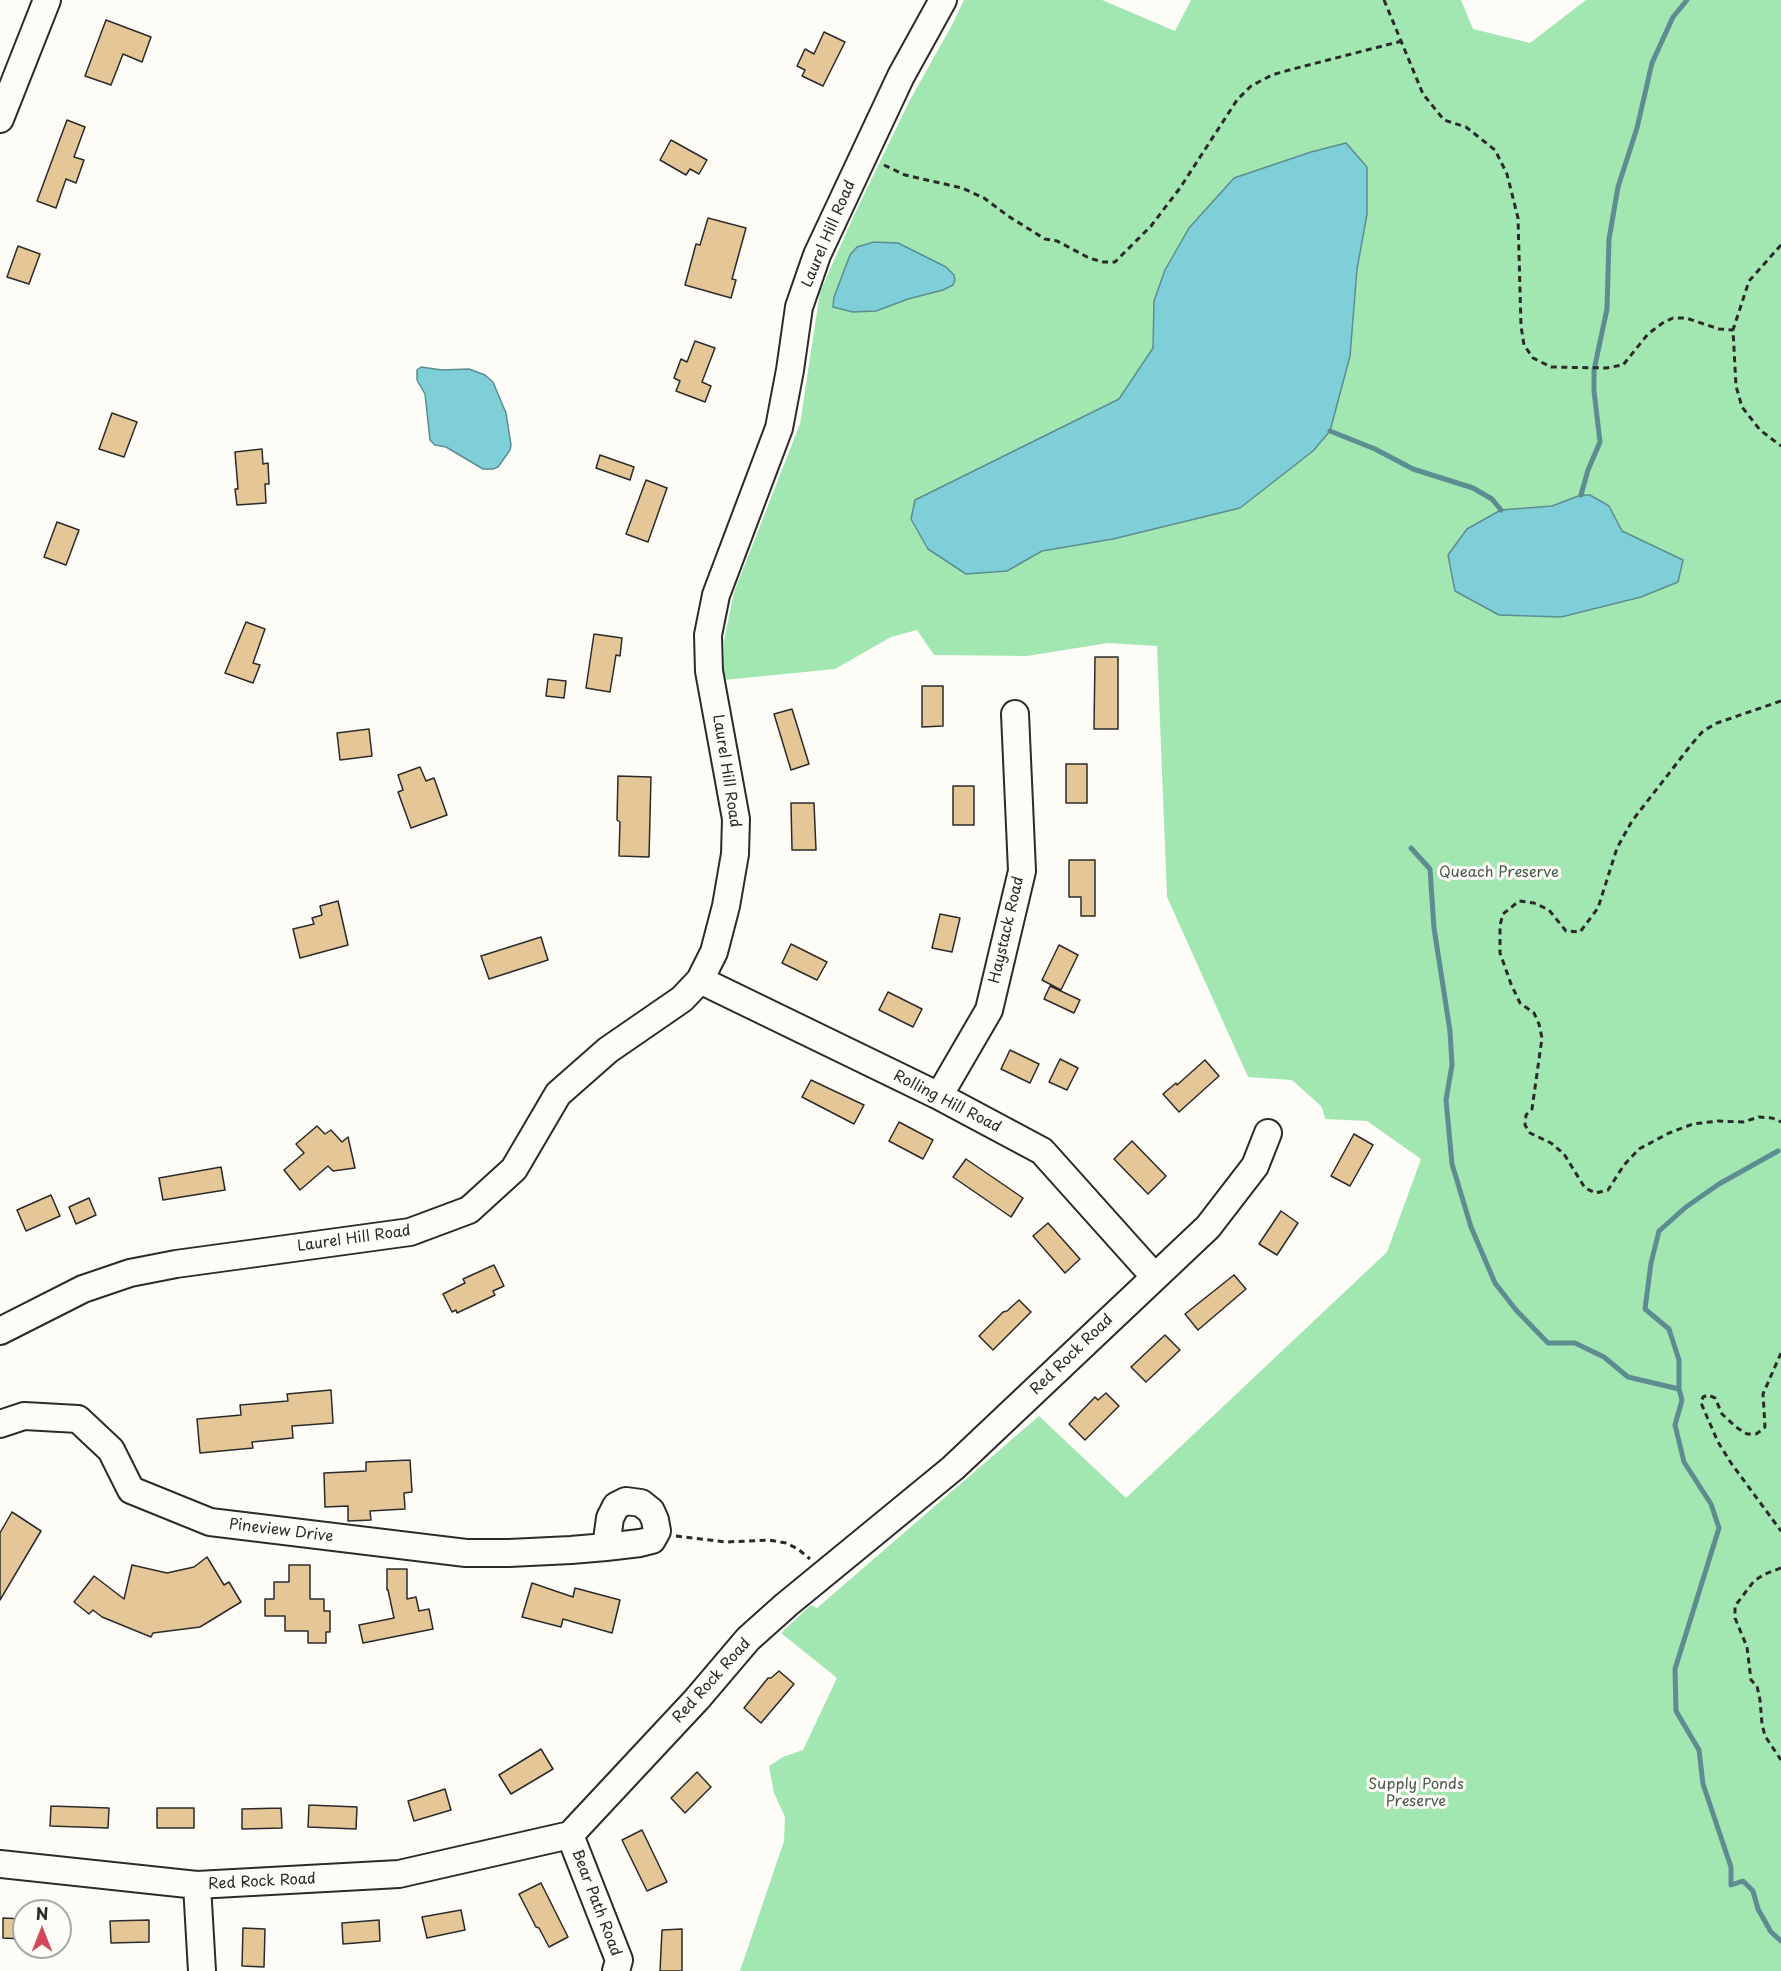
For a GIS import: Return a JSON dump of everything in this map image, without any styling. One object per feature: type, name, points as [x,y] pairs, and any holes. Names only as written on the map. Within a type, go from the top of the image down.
[{"type":"street","points":[[0,119],[47,0]]},
{"type":"street","name":"Laurel Hill Road","points":[[0,1332],[83,1289],[130,1273],[176,1264],[410,1232],[469,1210],[513,1169],[558,1094],[608,1050],[682,999],[700,980],[714,952],[726,906],[735,854],[736,819],[709,671],[708,635],[716,595],[779,428],[799,307],[817,255],[863,154],[907,65],[943,0]]},
{"type":"street","name":"Haystack Road","points":[[939,1096],[989,1010],[1022,871],[1015,714]]},
{"type":"street","name":"Rolling Hill Road","points":[[700,980],[939,1096],[1042,1151],[1154,1276]]},
{"type":"street","name":"Red Rock Road","points":[[0,1864],[197,1885],[399,1874],[570,1835],[697,1699],[748,1639],[952,1468],[1208,1227],[1255,1166],[1269,1133]]},
{"type":"street","name":"Pineview Drive","points":[[0,1424],[24,1416],[78,1419],[111,1450],[131,1490],[210,1522],[466,1553],[606,1547],[652,1540],[657,1531]]},
{"type":"street","points":[[606,1547],[609,1518],[616,1506],[626,1501],[641,1503],[651,1511],[657,1531]]},
{"type":"street","name":"Bear Path Road","points":[[570,1835],[619,1960],[616,1971]]},
{"type":"street","points":[[197,1885],[202,1971]]},
{"type":"path","points":[[1384,0],[1419,86],[1433,108],[1444,120],[1466,127],[1482,138],[1495,150],[1507,174],[1518,218],[1521,326],[1524,345],[1533,358],[1551,367],[1599,368],[1623,364],[1648,334],[1664,321],[1673,318],[1686,318],[1719,329],[1733,330]]},
{"type":"path","points":[[863,154],[905,175],[962,188],[984,198],[1045,239],[1057,240],[1089,258],[1103,262],[1115,262],[1151,226],[1186,179],[1237,100],[1251,86],[1272,75],[1402,41]]},
{"type":"path","points":[[1781,246],[1749,281],[1733,330],[1736,386],[1742,407],[1760,430],[1781,446]]},
{"type":"path","points":[[1781,701],[1717,723],[1703,731],[1632,821],[1617,848],[1598,908],[1580,932],[1566,930],[1549,910],[1534,903],[1519,901],[1503,914],[1500,924],[1500,953],[1520,1003],[1534,1013],[1542,1038],[1532,1109],[1526,1115],[1525,1125],[1530,1133],[1551,1143],[1564,1154],[1585,1188],[1596,1193],[1608,1190],[1624,1165],[1639,1149],[1692,1124],[1718,1121],[1743,1122],[1759,1117],[1772,1118],[1781,1122]]},
{"type":"path","points":[[1781,1353],[1763,1394],[1765,1427],[1756,1434],[1747,1434],[1736,1427],[1722,1414],[1714,1398],[1708,1395],[1703,1397],[1701,1403],[1718,1442],[1731,1463],[1781,1531]]},
{"type":"path","points":[[657,1531],[676,1536],[726,1542],[769,1540],[786,1543],[806,1554],[823,1575]]},
{"type":"path","points":[[1781,1568],[1754,1581],[1735,1606],[1735,1618],[1747,1647],[1749,1672],[1760,1700],[1761,1724],[1765,1736],[1781,1760]]},
{"type":"green space","points":[[964,0],[1102,0],[1175,31],[1191,0],[1461,0],[1473,29],[1530,43],[1586,0],[1781,0],[1781,1971],[740,1971],[784,1841],[785,1817],[774,1793],[769,1766],[783,1757],[803,1750],[837,1678],[781,1633],[811,1605],[817,1608],[1039,1416],[1126,1498],[1387,1252],[1421,1159],[1367,1121],[1325,1119],[1322,1107],[1292,1080],[1248,1077],[1167,897],[1157,646],[1108,643],[1027,656],[934,655],[917,630],[891,637],[835,669],[724,680],[724,640],[734,592],[800,424],[820,292],[855,213],[910,100]]},
{"type":"water","points":[[1346,143],[1367,167],[1367,214],[1357,269],[1350,356],[1330,431],[1313,451],[1240,508],[1113,539],[1042,551],[1007,571],[966,574],[928,549],[911,519],[915,500],[1119,399],[1153,348],[1154,301],[1165,270],[1189,228],[1234,178],[1311,152]]},
{"type":"water","points":[[874,242],[898,243],[946,267],[954,275],[953,285],[876,311],[853,312],[833,307],[834,297],[850,255],[857,247]]},
{"type":"water","points":[[421,367],[442,370],[469,369],[485,375],[493,382],[506,413],[511,445],[498,467],[483,469],[446,447],[435,445],[430,440],[425,394],[417,380],[417,370]]},
{"type":"water","points":[[1581,495],[1590,495],[1609,506],[1622,531],[1683,560],[1678,582],[1641,597],[1561,617],[1499,615],[1455,591],[1448,555],[1467,529],[1501,510],[1552,506]]},
{"type":"building","points":[[106,20],[151,37],[142,62],[123,54],[111,85],[85,76]]},
{"type":"building","points":[[824,32],[845,42],[823,86],[802,76],[805,70],[797,66],[805,49],[814,54]]},
{"type":"building","points":[[67,120],[85,127],[74,157],[84,160],[76,183],[66,179],[56,208],[37,201]]},
{"type":"building","points":[[671,140],[707,160],[699,174],[690,169],[686,175],[660,160]]},
{"type":"building","points":[[708,218],[746,228],[732,279],[736,280],[731,298],[685,285],[696,244],[700,245]]},
{"type":"building","points":[[18,246],[40,254],[29,284],[7,277]]},
{"type":"building","points":[[695,341],[715,348],[702,382],[711,386],[705,402],[676,391],[680,381],[674,378],[681,359],[687,362]]},
{"type":"building","points":[[112,413],[137,422],[124,457],[99,449]]},
{"type":"building","points":[[262,449],[263,464],[268,463],[269,484],[265,484],[266,503],[237,505],[235,452]]},
{"type":"building","points":[[600,455],[634,467],[630,480],[596,468]]},
{"type":"building","points":[[646,480],[667,488],[648,542],[626,534]]},
{"type":"building","points":[[57,522],[79,530],[66,565],[44,557]]},
{"type":"building","points":[[246,622],[265,629],[253,663],[260,665],[253,683],[225,673]]},
{"type":"building","points":[[594,634],[622,638],[620,656],[616,655],[610,692],[586,688]]},
{"type":"building","points":[[1095,657],[1118,657],[1118,729],[1094,729]]},
{"type":"building","points":[[548,679],[566,681],[564,698],[546,696]]},
{"type":"building","points":[[922,686],[943,686],[943,726],[922,727]]},
{"type":"building","points":[[792,709],[809,764],[791,770],[774,714]]},
{"type":"building","points":[[369,729],[372,756],[340,760],[337,733]]},
{"type":"building","points":[[1066,764],[1087,764],[1087,803],[1066,803]]},
{"type":"building","points":[[420,767],[426,781],[434,778],[447,815],[411,828],[398,792],[403,790],[398,775]]},
{"type":"building","points":[[618,776],[651,777],[649,857],[619,856]]},
{"type":"building","points":[[953,786],[974,786],[974,825],[953,825]]},
{"type":"building","points":[[791,803],[814,803],[816,850],[792,850]]},
{"type":"building","points":[[1069,860],[1095,860],[1095,916],[1081,916],[1081,897],[1069,897]]},
{"type":"building","points":[[338,901],[348,945],[300,958],[293,929],[314,924],[312,918],[322,915],[320,906]]},
{"type":"building","points":[[940,914],[960,918],[952,952],[932,948]]},
{"type":"building","points":[[541,937],[548,960],[489,979],[481,956]]},
{"type":"building","points":[[791,944],[827,962],[817,980],[782,963]]},
{"type":"building","points":[[1059,945],[1078,955],[1061,990],[1042,980]]},
{"type":"building","points":[[1050,986],[1080,1000],[1074,1013],[1044,999]]},
{"type":"building","points":[[888,992],[922,1009],[913,1027],[879,1010]]},
{"type":"building","points":[[1010,1050],[1039,1064],[1030,1083],[1001,1069]]},
{"type":"building","points":[[1060,1059],[1078,1068],[1067,1090],[1049,1082]]},
{"type":"building","points":[[1205,1060],[1219,1076],[1179,1112],[1163,1094],[1176,1083],[1177,1085]]},
{"type":"building","points":[[811,1080],[864,1105],[854,1124],[802,1097]]},
{"type":"building","points":[[899,1122],[933,1140],[923,1159],[889,1141]]},
{"type":"building","points":[[317,1126],[325,1134],[331,1130],[342,1142],[348,1137],[355,1168],[333,1171],[328,1166],[300,1190],[284,1170],[304,1153],[296,1144]]},
{"type":"building","points":[[1354,1134],[1373,1145],[1350,1186],[1331,1176]]},
{"type":"building","points":[[1132,1141],[1166,1176],[1148,1194],[1114,1159]]},
{"type":"building","points":[[966,1159],[1023,1198],[1011,1217],[953,1177]]},
{"type":"building","points":[[221,1167],[225,1190],[163,1200],[159,1178]]},
{"type":"building","points":[[51,1195],[60,1216],[26,1231],[17,1210]]},
{"type":"building","points":[[89,1198],[96,1215],[76,1224],[69,1207]]},
{"type":"building","points":[[1281,1211],[1298,1223],[1277,1255],[1259,1244]]},
{"type":"building","points":[[1048,1223],[1080,1259],[1065,1273],[1033,1236]]},
{"type":"building","points":[[494,1265],[504,1286],[493,1291],[495,1295],[457,1313],[456,1310],[452,1312],[443,1294],[465,1283],[463,1279]]},
{"type":"building","points":[[1234,1275],[1246,1289],[1198,1330],[1185,1314]]},
{"type":"building","points":[[1019,1300],[1031,1312],[993,1350],[979,1336]]},
{"type":"building","points":[[1165,1335],[1180,1350],[1146,1382],[1131,1367]]},
{"type":"building","points":[[331,1390],[333,1423],[292,1426],[293,1438],[252,1442],[253,1448],[200,1453],[197,1419],[241,1415],[240,1405],[288,1401],[287,1394]]},
{"type":"building","points":[[1106,1393],[1119,1406],[1085,1440],[1069,1424],[1095,1397],[1098,1400]]},
{"type":"building","points":[[410,1460],[412,1492],[404,1493],[405,1509],[370,1511],[371,1520],[348,1521],[348,1506],[325,1507],[324,1473],[366,1471],[366,1462]]},
{"type":"building","points":[[12,1512],[41,1531],[0,1600],[0,1533]]},
{"type":"building","points":[[207,1557],[224,1585],[229,1582],[241,1602],[200,1627],[153,1633],[151,1637],[102,1617],[93,1610],[89,1614],[74,1602],[94,1576],[124,1599],[132,1565],[167,1573],[194,1567]]},
{"type":"building","points":[[289,1565],[310,1565],[310,1599],[324,1599],[324,1611],[330,1611],[330,1632],[326,1632],[326,1643],[308,1643],[308,1631],[285,1631],[285,1616],[265,1616],[265,1599],[274,1599],[274,1582],[289,1582]]},
{"type":"building","points":[[387,1569],[407,1569],[407,1599],[416,1597],[419,1611],[429,1609],[433,1629],[363,1643],[359,1625],[394,1618],[387,1590]]},
{"type":"building","points":[[532,1583],[573,1597],[575,1588],[620,1600],[612,1633],[563,1619],[561,1627],[522,1617]]},
{"type":"building","points":[[779,1671],[794,1684],[761,1723],[744,1708],[768,1678]]},
{"type":"building","points":[[541,1749],[553,1769],[511,1794],[499,1775]]},
{"type":"building","points":[[697,1772],[711,1787],[685,1813],[671,1798]]},
{"type":"building","points":[[445,1789],[451,1810],[414,1821],[408,1801]]},
{"type":"building","points":[[309,1805],[357,1807],[356,1829],[308,1827]]},
{"type":"building","points":[[51,1806],[109,1808],[108,1828],[50,1826]]},
{"type":"building","points":[[157,1808],[194,1808],[194,1828],[157,1828]]},
{"type":"building","points":[[281,1808],[282,1828],[242,1829],[242,1809]]},
{"type":"building","points":[[642,1830],[667,1882],[647,1891],[622,1840]]},
{"type":"building","points":[[541,1883],[568,1937],[549,1947],[519,1894]]},
{"type":"building","points":[[461,1910],[465,1930],[427,1938],[422,1917]]},
{"type":"building","points":[[3,1918],[12,1918],[12,1938],[3,1938]]},
{"type":"building","points":[[149,1920],[149,1942],[111,1943],[110,1921]]},
{"type":"building","points":[[379,1920],[380,1941],[343,1944],[342,1923]]},
{"type":"building","points":[[243,1928],[265,1929],[264,1967],[242,1966]]},
{"type":"building","points":[[682,1929],[682,1971],[660,1971],[662,1930]]},
{"type":"waterway","points":[[1581,495],[1588,470],[1600,442],[1594,370],[1607,309],[1609,239],[1618,187],[1637,128],[1652,63],[1673,17],[1687,0]]},
{"type":"waterway","points":[[1330,431],[1375,449],[1413,469],[1473,488],[1492,499],[1501,510]]},
{"type":"waterway","points":[[1411,848],[1430,869],[1434,928],[1450,1031],[1452,1065],[1446,1100],[1452,1164],[1471,1227],[1495,1283],[1516,1310],[1548,1343],[1575,1343],[1604,1357],[1628,1377],[1679,1389],[1682,1400],[1675,1425],[1684,1462],[1711,1504],[1719,1528],[1675,1669],[1676,1711],[1699,1750],[1703,1784],[1731,1867],[1731,1885],[1743,1881],[1753,1891],[1758,1909],[1771,1932],[1781,1941]]},
{"type":"waterway","points":[[1679,1389],[1679,1360],[1669,1329],[1645,1309],[1651,1263],[1659,1231],[1686,1207],[1719,1184],[1778,1151]]},
{"type":"park label","name":"Queach Preserve","points":[[1499,873]]},
{"type":"park label","name":"Supply Ponds Preserve","points":[[1416,1794]]}]
